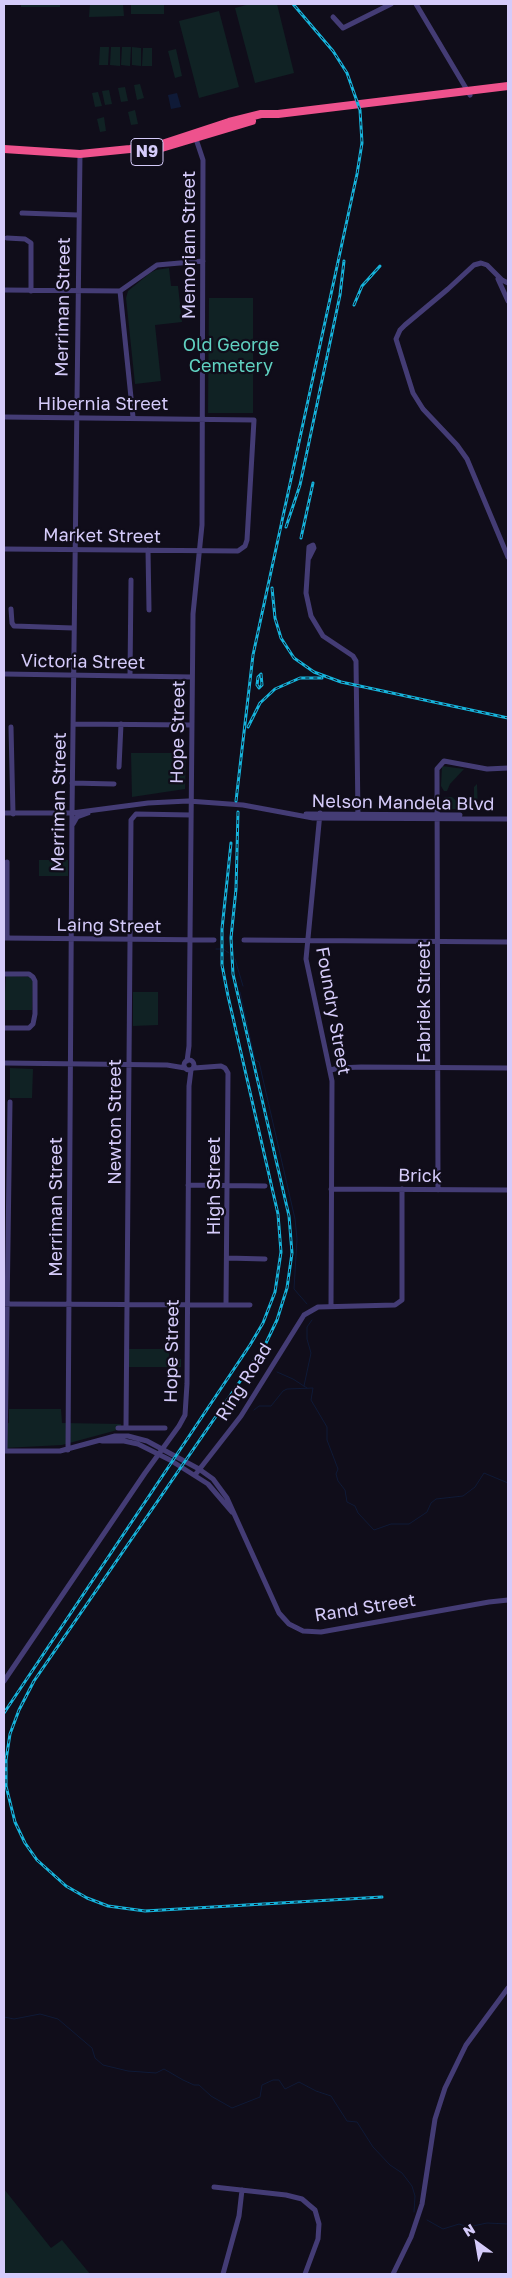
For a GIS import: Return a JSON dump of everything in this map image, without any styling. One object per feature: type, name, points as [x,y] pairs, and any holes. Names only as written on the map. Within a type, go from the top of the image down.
[{"type":"highway","name":"N9","points":[[469,93],[508,86]]},
{"type":"highway","name":"N9","points":[[4,149],[96,154],[154,145],[195,136],[278,114],[469,93],[508,91]]},
{"type":"highway","name":"N9","points":[[4,154],[41,152]]},
{"type":"street","points":[[333,17],[343,28],[391,4]]},
{"type":"street","points":[[416,4],[469,93]]},
{"type":"street","name":"Memoriam Street","points":[[195,136],[203,160],[202,418]]},
{"type":"street","name":"Merriman Street","points":[[68,1450],[73,628],[76,550],[75,417],[80,154]]},
{"type":"street","points":[[22,213],[78,215]]},
{"type":"street","points":[[7,238],[25,239],[31,243],[31,290]]},
{"type":"street","points":[[4,290],[120,291],[157,266],[203,261]]},
{"type":"street","points":[[508,283],[487,265],[481,263],[474,265],[405,325],[396,339],[413,393],[419,404],[457,445],[467,459],[508,557]]},
{"type":"street","points":[[497,275],[508,301]]},
{"type":"street","points":[[120,291],[133,417]]},
{"type":"street","name":"Hibernia Street","points":[[4,417],[133,417],[254,420],[247,540],[238,551],[200,551]]},
{"type":"street","name":"Hope Street","points":[[4,1682],[180,1426],[186,1408],[193,614],[202,517],[202,418]]},
{"type":"street","name":"Market Street","points":[[4,549],[200,551]]},
{"type":"street","points":[[148,550],[149,610]]},
{"type":"street","points":[[309,558],[306,599],[308,609],[323,636],[355,658],[357,670],[355,697],[358,715],[358,815]]},
{"type":"street","points":[[130,676],[131,580]]},
{"type":"street","points":[[11,609],[14,626],[73,628]]},
{"type":"street","name":"Victoria Street","points":[[4,674],[192,677]]},
{"type":"street","points":[[73,724],[192,725]]},
{"type":"street","points":[[119,767],[121,724]]},
{"type":"street","points":[[11,727],[13,814]]},
{"type":"street","points":[[4,745],[11,745]]},
{"type":"street","name":"Fabriek Street","points":[[438,1190],[439,816],[437,769],[444,761],[487,769],[508,768]]},
{"type":"street","points":[[72,783],[114,784]]},
{"type":"street","name":"Nelson Mandela Blvd","points":[[4,813],[72,813],[165,801],[188,801],[217,802],[320,816],[508,817]]},
{"type":"street","points":[[72,826],[77,817],[95,810]]},
{"type":"street","name":"Newton Street","points":[[126,1426],[132,817],[139,814],[191,815]]},
{"type":"street","name":"Foundry Street","points":[[320,816],[306,959],[331,1070],[331,1305]]},
{"type":"street","points":[[5,938],[7,862]]},
{"type":"street","name":"Laing Street","points":[[5,938],[214,940]]},
{"type":"street","points":[[244,940],[508,942]]},
{"type":"street","points":[[4,974],[28,974],[33,977],[35,982],[35,1014],[34,1024],[29,1028],[4,1028]]},
{"type":"street","points":[[4,1064],[189,1066]]},
{"type":"street","name":"High Street","points":[[189,1066],[225,1068],[228,1080],[226,1304]]},
{"type":"street","points":[[331,1070],[338,1068],[508,1068]]},
{"type":"street","points":[[10,1102],[5,1304],[4,1451],[68,1450],[99,1441]]},
{"type":"street","points":[[188,1185],[265,1186]]},
{"type":"street","name":"Brick","points":[[331,1189],[508,1190]]},
{"type":"street","points":[[331,1305],[395,1305],[400,1302],[403,1296],[402,1189]]},
{"type":"street","points":[[227,1258],[265,1259]]},
{"type":"street","points":[[5,1304],[250,1305]]},
{"type":"street","name":"Ring Road","points":[[195,1475],[241,1416],[299,1319],[309,1310],[318,1306],[331,1305]]},
{"type":"street","points":[[118,1428],[126,1426],[165,1428]]},
{"type":"street","name":"Rand Street","points":[[99,1441],[114,1436],[128,1436],[147,1441],[213,1479],[222,1490],[235,1516],[279,1612],[289,1624],[303,1631],[321,1632],[508,1600]]},
{"type":"street","name":"Rand Street","points":[[99,1441],[128,1441],[159,1454],[195,1475],[213,1489],[235,1516]]},
{"type":"street","points":[[394,2274],[408,2245],[422,2204],[436,2119],[450,2075],[470,2038],[508,1988]]},
{"type":"street","points":[[214,2187],[302,2199],[315,2210],[319,2224],[318,2238],[305,2274]]},
{"type":"street","points":[[223,2274],[239,2216],[242,2190]]},
{"type":"green space","points":[[21,4],[60,4],[60,7],[21,7]]},
{"type":"green space","points":[[90,4],[123,4],[124,16],[89,17]]},
{"type":"green space","points":[[131,4],[164,4],[164,14],[131,14]]},
{"type":"green space","points":[[250,4],[277,4],[294,73],[255,83],[235,8]]},
{"type":"green space","points":[[219,11],[239,87],[199,98],[179,21]]},
{"type":"green space","points":[[100,47],[109,47],[108,65],[99,65]]},
{"type":"green space","points":[[111,47],[120,47],[120,66],[110,65]]},
{"type":"green space","points":[[122,47],[131,47],[130,66],[121,65]]},
{"type":"green space","points":[[132,47],[141,48],[141,66],[132,65]]},
{"type":"green space","points":[[143,48],[152,48],[152,66],[142,66]]},
{"type":"green space","points":[[176,49],[182,76],[175,78],[168,51]]},
{"type":"green space","points":[[140,84],[144,98],[137,100],[134,85]]},
{"type":"green space","points":[[125,87],[128,101],[121,102],[118,88]]},
{"type":"green space","points":[[109,90],[112,104],[105,105],[102,91]]},
{"type":"green space","points":[[98,92],[102,106],[95,107],[92,93]]},
{"type":"green space","points":[[135,110],[138,124],[131,125],[128,112]]},
{"type":"green space","points":[[104,117],[106,131],[100,132],[97,119]]},
{"type":"green space","points":[[169,268],[171,286],[178,286],[182,322],[155,325],[161,381],[135,384],[126,298],[128,291],[150,273]]},
{"type":"green space","name":"Old George Cemetery","points":[[209,298],[253,298],[253,413],[208,413]]},
{"type":"green space","points":[[131,753],[186,753],[185,789],[132,797]]},
{"type":"green space","points":[[442,766],[464,769],[450,784],[447,791],[444,791],[441,786]]},
{"type":"green space","points":[[477,784],[478,810],[471,810],[468,806],[474,799],[474,787]]},
{"type":"green space","points":[[445,797],[452,797],[463,807],[462,809],[444,809],[441,801]]},
{"type":"green space","points":[[39,860],[68,860],[68,876],[39,876]]},
{"type":"green space","points":[[6,976],[31,977],[33,982],[32,1010],[4,1010]]},
{"type":"green space","points":[[133,992],[158,992],[158,1025],[133,1026]]},
{"type":"green space","points":[[10,1068],[33,1069],[32,1098],[10,1098]]},
{"type":"green space","points":[[129,1349],[169,1349],[169,1359],[181,1359],[181,1367],[129,1367]]},
{"type":"green space","points":[[9,1409],[61,1409],[62,1423],[121,1424],[121,1429],[62,1445],[4,1448],[4,1423],[9,1423]]},
{"type":"green space","points":[[4,2189],[51,2248],[62,2240],[90,2274],[4,2274]]},
{"type":"water","points":[[177,93],[181,107],[171,109],[168,95]]},
{"type":"waterway","points":[[223,949],[229,953]]},
{"type":"waterway","points":[[235,959],[243,986]]},
{"type":"waterway","points":[[240,992],[255,1060],[259,1062],[295,1219],[297,1239],[294,1289],[307,1304]]},
{"type":"waterway","points":[[304,1386],[311,1353],[307,1339],[307,1327],[312,1320]]},
{"type":"waterway","points":[[277,1372],[307,1388]]},
{"type":"waterway","points":[[254,1410],[259,1406],[271,1406],[283,1391],[287,1389],[313,1388],[311,1400],[327,1427],[327,1440],[338,1469],[336,1474],[338,1481],[345,1490],[347,1502],[355,1506],[358,1513],[374,1530],[391,1524],[409,1524],[427,1512],[431,1503],[436,1499],[463,1496],[475,1487],[484,1473],[508,1483]]},
{"type":"waterway","points":[[4,2017],[14,2019],[40,2014],[58,2019],[92,2048],[95,2058],[103,2065],[128,2071],[156,2073],[164,2069],[183,2080],[199,2085],[211,2096],[232,2108],[260,2097],[262,2085],[273,2080],[279,2080],[285,2089],[299,2082],[331,2096],[347,2121],[357,2122],[373,2147],[390,2165],[402,2173],[412,2186],[415,2196],[414,2212]]},
{"type":"waterway","points":[[427,2220],[443,2229],[459,2224],[468,2227],[487,2223],[508,2224]]},
{"type":"railway","points":[[236,801],[253,655],[357,174],[362,143],[360,110],[347,73],[333,51],[293,4]]},
{"type":"railway","points":[[286,527],[300,485],[340,295],[344,261]]},
{"type":"railway","points":[[354,305],[362,286],[380,266]]},
{"type":"railway","points":[[301,538],[313,483]]},
{"type":"railway","points":[[272,588],[275,618],[281,638],[294,658],[314,672],[341,682],[508,718]]},
{"type":"railway","points":[[261,674],[262,685],[259,688],[257,685],[258,677],[261,674]]},
{"type":"railway","points":[[248,727],[260,703],[275,689],[300,678],[322,678]]},
{"type":"railway","points":[[238,812],[236,889],[231,938],[233,974],[289,1216],[292,1253],[287,1288],[277,1320],[265,1345],[34,1681],[19,1710],[10,1734],[6,1760],[6,1786],[15,1822],[25,1843],[37,1860],[66,1886],[87,1898],[108,1906],[145,1911],[382,1897]]},
{"type":"railway","points":[[4,1713],[250,1345],[263,1323],[275,1292],[281,1252],[278,1214],[222,965],[222,929],[231,843]]}]
